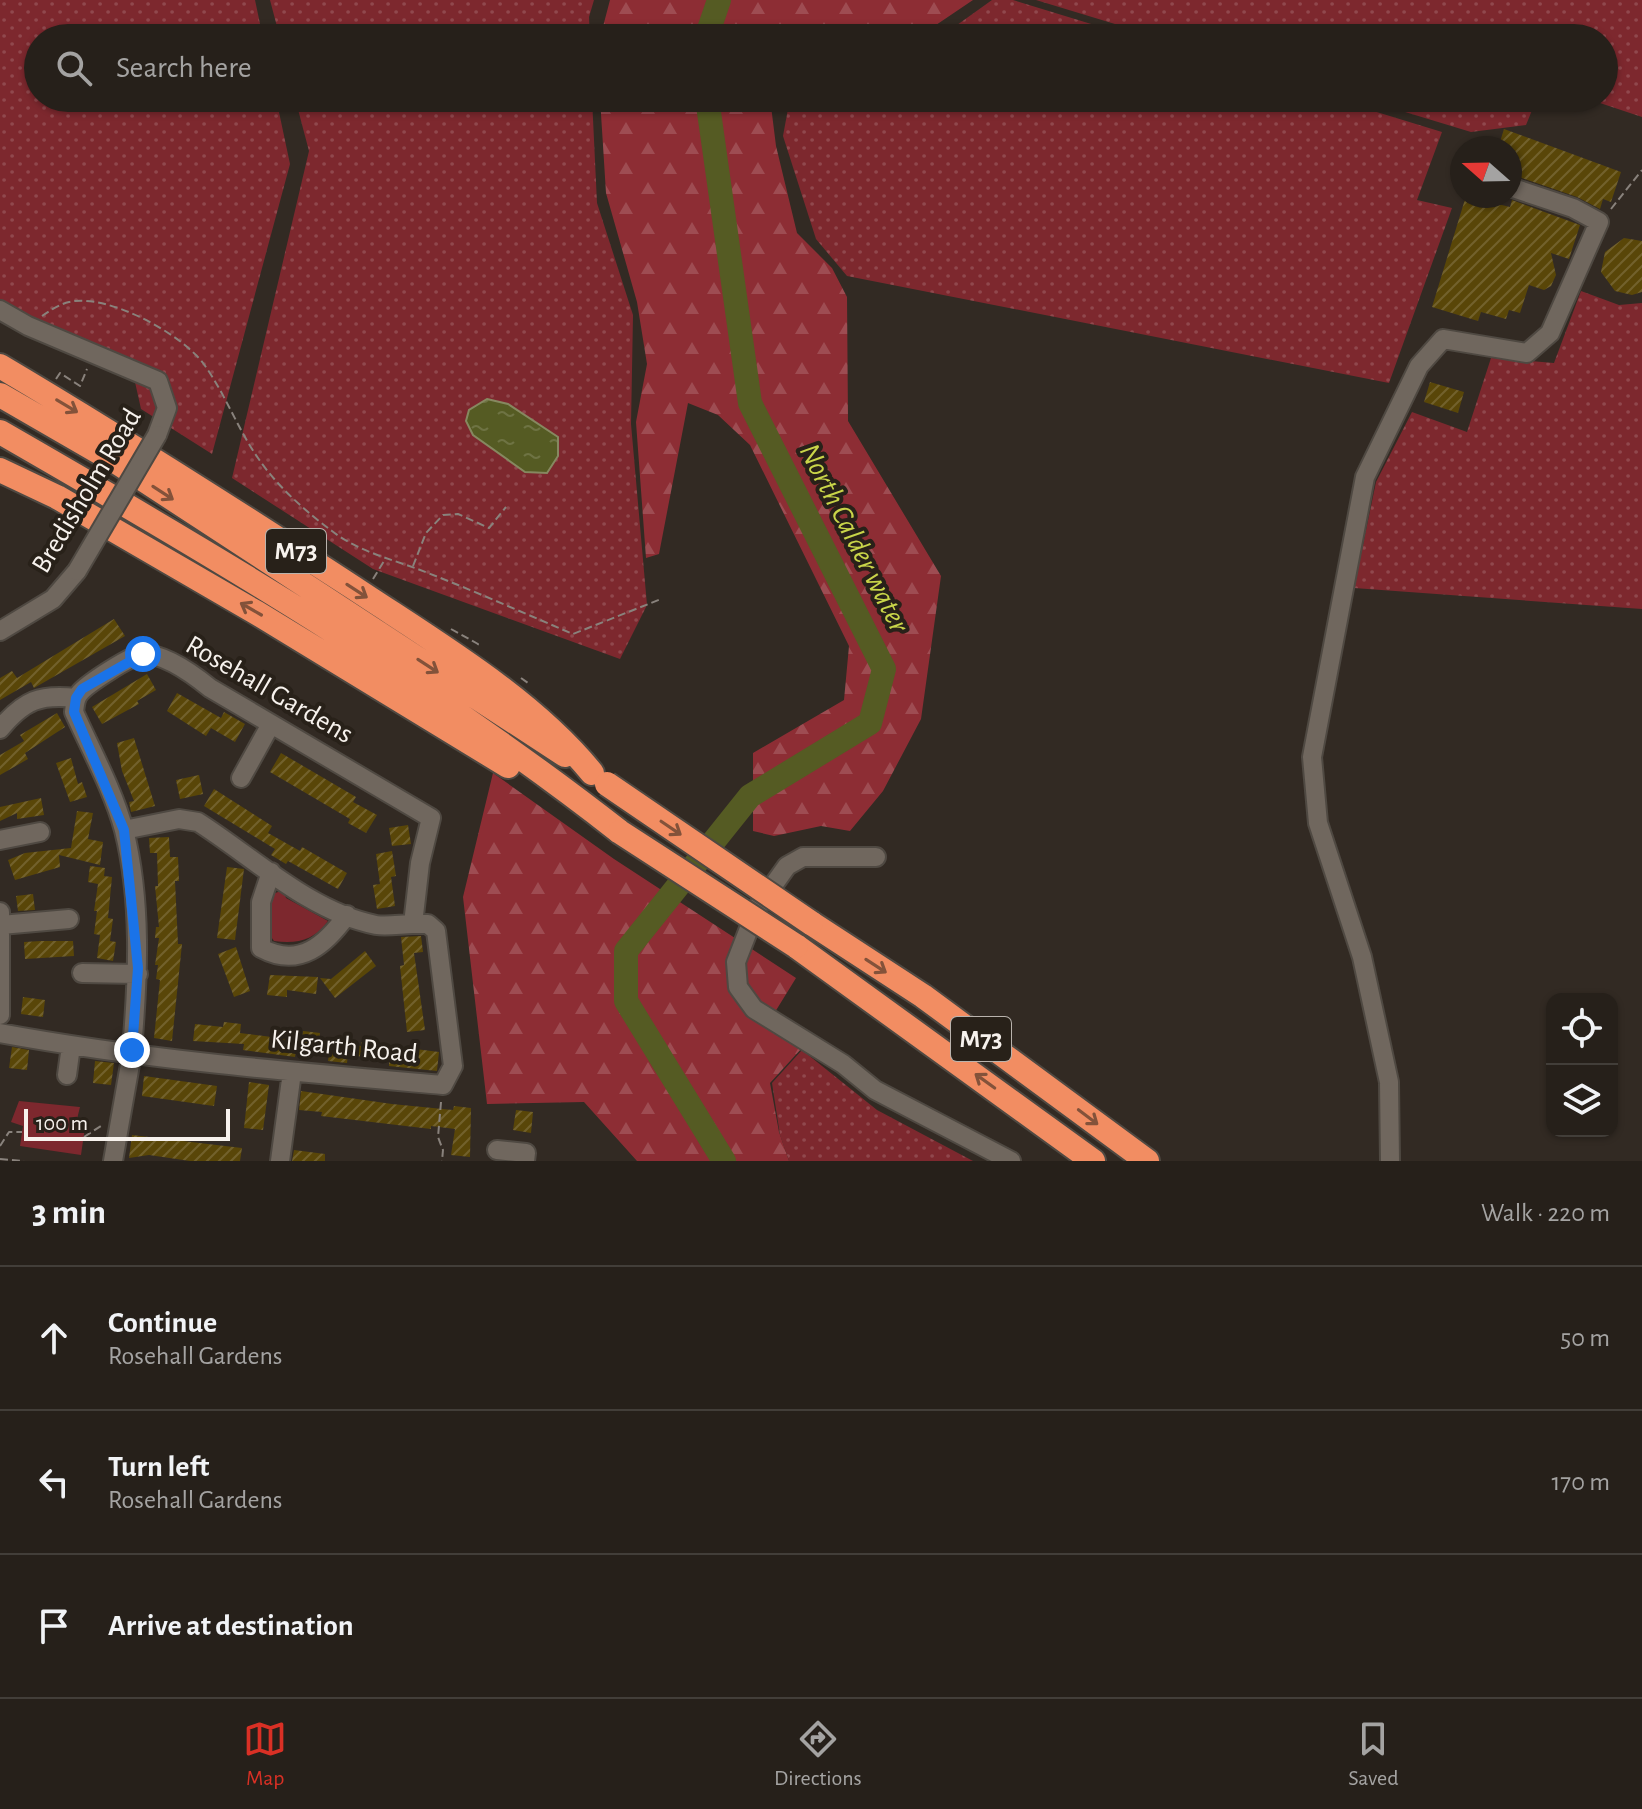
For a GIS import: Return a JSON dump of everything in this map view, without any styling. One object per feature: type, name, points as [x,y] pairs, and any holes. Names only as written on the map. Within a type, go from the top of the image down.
[{"type":"highway","name":"M73","points":[[0,366],[142,451],[400,619],[550,725],[581,763]]},
{"type":"highway","name":"M73","points":[[0,395],[118,463],[581,763],[811,923],[923,996],[1147,1161]]},
{"type":"highway","name":"M73","points":[[0,432],[293,609],[482,729],[560,791],[796,946],[1093,1161]]},
{"type":"highway","points":[[0,461],[293,609]]},
{"type":"highway","points":[[0,470],[57,497],[560,791]]},
{"type":"street","points":[[1390,1161],[1389,1082],[1362,957],[1318,823],[1312,757],[1365,477],[1419,366],[1443,339],[1527,353],[1550,333],[1599,222],[1573,208],[1522,191]]},
{"type":"street","name":"Bredisholm Road","points":[[0,310],[28,326],[161,384],[167,400],[166,417],[157,435],[77,571],[53,599],[0,631]]},
{"type":"street","name":"Rosehall Gardens","points":[[76,698],[82,689],[143,654],[195,675],[271,724],[431,818],[420,863],[413,924]]},
{"type":"street","points":[[0,729],[13,713],[45,694],[76,698],[74,712],[124,830],[136,923],[138,974],[132,1053],[113,1161]]},
{"type":"street","points":[[241,778],[271,724]]},
{"type":"street","points":[[124,830],[179,819],[198,822],[305,895],[347,915],[377,925],[413,924]]},
{"type":"street","points":[[0,840],[40,832]]},
{"type":"street","points":[[876,857],[803,857],[787,866],[757,908],[736,962],[738,987],[754,1009],[843,1064],[875,1090],[1011,1161]]},
{"type":"street","points":[[271,872],[261,902],[261,948],[270,953],[311,952],[327,943],[347,915]]},
{"type":"street","points":[[0,1015],[1,925],[69,919]]},
{"type":"street","name":"Kilgarth Road","points":[[0,1033],[71,1046],[292,1072],[443,1085],[453,1066],[436,931],[428,924],[413,924]]},
{"type":"street","points":[[82,973],[138,974]]},
{"type":"street","points":[[67,1075],[71,1046]]},
{"type":"street","points":[[280,1161],[292,1072]]},
{"type":"street","points":[[497,1150],[526,1153],[525,1161]]},
{"type":"path","points":[[1599,222],[1642,170]]},
{"type":"path","points":[[28,326],[68,302],[95,301],[131,313],[169,335],[200,359],[224,393],[259,460],[292,495],[333,533],[384,559],[413,567],[573,634],[661,599]]},
{"type":"path","points":[[56,379],[60,373],[80,386],[92,353]]},
{"type":"path","points":[[413,567],[426,533],[443,515],[458,514],[489,528],[506,507]]},
{"type":"path","points":[[442,1161],[443,1150],[438,1137],[443,1085]]},
{"type":"path","points":[[0,1146],[9,1132],[22,1132]]},
{"type":"path","points":[[0,1159],[24,1161]]},
{"type":"shaded area","points":[[0,0],[255,0],[260,24],[24,24],[24,112],[279,112],[290,164],[212,454],[141,409],[131,364],[33,323],[0,301]]},
{"type":"shaded area","points":[[270,0],[594,0],[589,24],[276,24]]},
{"type":"shaded area","points":[[992,0],[1013,0],[1091,24],[958,24]]},
{"type":"shaded area","points":[[1036,0],[1642,0],[1642,117],[1618,109],[1618,24],[1115,24]]},
{"type":"shaded area","points":[[299,112],[593,112],[597,203],[633,315],[631,424],[647,605],[620,659],[373,569],[232,478],[309,151]]},
{"type":"shaded area","points":[[787,112],[1377,112],[1442,132],[1417,200],[1452,208],[1389,383],[847,276],[816,239],[783,136]]},
{"type":"shaded area","points":[[1405,112],[1531,112],[1526,125],[1471,132]]},
{"type":"shaded area","points":[[1581,291],[1619,305],[1642,303],[1642,609],[1354,588],[1376,482],[1412,412],[1467,432],[1491,358],[1554,363]]},
{"type":"shaded area","points":[[283,890],[286,898],[328,921],[323,928],[304,940],[274,941],[269,925],[273,894]]},
{"type":"shaded area","points":[[802,1050],[877,1110],[973,1161],[789,1161],[780,1135],[772,1083]]},
{"type":"shaded area","points":[[19,1101],[80,1107],[77,1119],[86,1120],[81,1155],[20,1146],[23,1126],[11,1122]]},
{"type":"green space","points":[[610,0],[973,0],[937,24],[604,24]]},
{"type":"green space","points":[[601,112],[772,112],[776,146],[797,233],[832,268],[847,297],[848,421],[941,576],[921,719],[883,791],[850,831],[821,826],[774,836],[753,831],[753,753],[844,700],[849,646],[750,445],[718,415],[688,403],[659,554],[646,558],[636,422],[647,364],[637,302],[606,193]]},
{"type":"green space","points":[[493,773],[614,859],[796,978],[767,1025],[802,1048],[770,1083],[779,1132],[789,1161],[637,1161],[584,1102],[487,1104],[463,897]]},
{"type":"water","points":[[487,399],[508,404],[558,437],[558,456],[547,473],[525,472],[473,435],[466,421],[469,410]]},
{"type":"building","points":[[1504,129],[1621,172],[1611,202],[1603,199],[1600,209],[1577,197],[1522,178],[1522,136],[1502,136]]},
{"type":"building","points":[[1522,204],[1580,225],[1569,259],[1551,253],[1556,275],[1551,286],[1544,290],[1529,285],[1520,313],[1509,310],[1506,319],[1481,312],[1478,321],[1432,307],[1462,208],[1522,208]]},
{"type":"building","points":[[1624,238],[1642,241],[1642,292],[1632,295],[1615,291],[1601,272],[1605,252]]},
{"type":"building","points":[[1430,382],[1464,392],[1458,413],[1424,402]]},
{"type":"building","points":[[114,619],[125,636],[34,688],[31,682],[0,700],[0,678],[12,671],[17,678]]},
{"type":"building","points":[[147,674],[156,690],[137,701],[139,704],[102,724],[92,707]]},
{"type":"building","points":[[177,693],[221,718],[224,712],[245,724],[235,742],[211,728],[206,736],[167,711]]},
{"type":"building","points":[[57,713],[65,727],[25,753],[28,759],[0,775],[0,755],[24,741],[20,735]]},
{"type":"building","points":[[134,738],[155,806],[131,812],[129,802],[134,801],[122,771],[117,743]]},
{"type":"building","points":[[281,753],[356,797],[353,802],[377,815],[366,833],[348,823],[350,819],[270,772]]},
{"type":"building","points":[[71,758],[78,784],[82,782],[87,797],[70,802],[56,763]]},
{"type":"building","points":[[199,775],[203,794],[180,799],[176,780]]},
{"type":"building","points":[[214,789],[272,826],[268,833],[300,851],[302,847],[347,873],[338,889],[271,855],[275,849],[204,806]]},
{"type":"building","points":[[41,798],[44,815],[17,819],[17,813],[0,821],[0,807]]},
{"type":"building","points":[[77,811],[93,813],[88,839],[103,842],[100,865],[59,855],[60,867],[15,880],[8,860],[25,853],[71,848]]},
{"type":"building","points":[[408,825],[411,844],[392,846],[389,828]]},
{"type":"building","points":[[169,837],[170,857],[178,857],[179,881],[175,881],[178,944],[182,944],[172,1041],[154,1038],[160,980],[156,979],[158,965],[155,965],[159,938],[155,938],[156,927],[159,927],[155,886],[158,886],[157,853],[150,853],[149,838]]},
{"type":"building","points":[[392,851],[396,876],[391,877],[395,906],[377,909],[373,885],[380,884],[376,854]]},
{"type":"building","points":[[90,866],[105,868],[104,876],[112,877],[108,918],[113,919],[110,941],[116,942],[113,961],[97,958],[100,935],[94,934],[97,911],[94,911],[98,884],[88,882]]},
{"type":"building","points":[[227,867],[244,869],[235,940],[217,938]]},
{"type":"building","points":[[33,894],[35,910],[18,911],[16,896]]},
{"type":"building","points":[[421,936],[423,952],[414,953],[425,1030],[407,1032],[400,966],[404,965],[401,937]]},
{"type":"building","points":[[73,941],[74,956],[25,959],[24,942]]},
{"type":"building","points":[[236,947],[250,991],[234,997],[218,954]]},
{"type":"building","points":[[365,951],[376,966],[335,998],[320,978],[331,979]]},
{"type":"building","points":[[270,975],[318,977],[316,994],[287,990],[287,997],[267,995]]},
{"type":"building","points":[[23,997],[45,1000],[43,1017],[21,1014]]},
{"type":"building","points":[[224,1022],[241,1024],[240,1033],[302,1041],[303,1031],[320,1033],[319,1041],[361,1046],[361,1042],[439,1052],[437,1071],[389,1066],[389,1060],[348,1055],[347,1063],[328,1061],[329,1054],[296,1050],[295,1057],[243,1050],[244,1044],[193,1041],[195,1024],[223,1027]]},
{"type":"building","points":[[12,1047],[29,1050],[27,1070],[9,1068]]},
{"type":"building","points":[[95,1061],[114,1063],[111,1085],[93,1083]]},
{"type":"building","points":[[144,1076],[217,1086],[214,1106],[142,1096]]},
{"type":"building","points":[[249,1082],[269,1085],[263,1130],[244,1128]]},
{"type":"building","points":[[301,1091],[392,1104],[453,1110],[454,1106],[471,1108],[470,1157],[451,1155],[455,1129],[321,1116],[322,1112],[299,1110]]},
{"type":"building","points":[[516,1110],[533,1112],[531,1133],[513,1130]]},
{"type":"building","points":[[132,1135],[242,1148],[240,1161],[190,1161],[149,1155],[129,1158]]},
{"type":"building","points":[[294,1150],[325,1154],[325,1161],[292,1161]]},
{"type":"waterway","name":"North Calder water","points":[[711,24],[719,0]]},
{"type":"waterway","name":"North Calder water","points":[[709,112],[750,403],[884,669],[870,723],[750,796],[626,951],[626,1001],[724,1161]]},
{"type":"route","points":[[132,1050],[138,968],[136,923],[124,830],[74,712],[76,698],[82,689],[143,654]]}]
